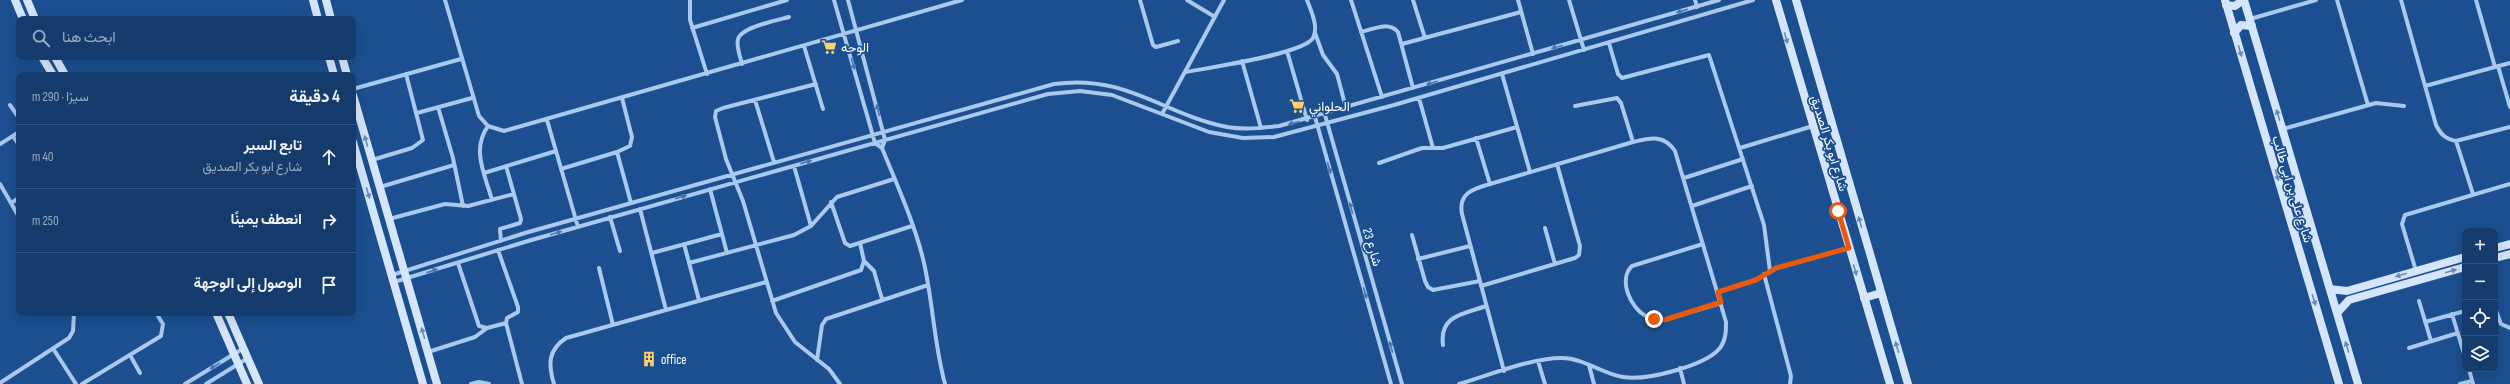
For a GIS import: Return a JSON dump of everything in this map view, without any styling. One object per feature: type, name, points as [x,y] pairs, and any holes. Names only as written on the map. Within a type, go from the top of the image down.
[{"type":"street","points":[[15,0],[23,16]]},
{"type":"street","points":[[27,0],[34,16]]},
{"type":"street","points":[[313,0],[317,16]]},
{"type":"street","points":[[326,0],[330,16]]},
{"type":"street","points":[[445,0],[472,98],[479,116],[488,126],[504,131],[547,120],[962,0]]},
{"type":"street","points":[[690,0],[689,12],[692,28],[706,74]]},
{"type":"street","points":[[692,28],[787,0]]},
{"type":"street","points":[[834,0],[875,143],[882,148],[912,226],[928,285],[934,332],[945,384]]},
{"type":"street","points":[[848,0],[885,140],[882,148]]},
{"type":"street","points":[[1140,0],[1153,45],[1156,47],[1178,42]]},
{"type":"street","points":[[1187,0],[1215,17]]},
{"type":"street","points":[[1162,114],[1224,0]]},
{"type":"street","points":[[1307,0],[1315,27],[1315,33],[1323,55],[1337,74],[1346,108]]},
{"type":"street","points":[[1351,0],[1382,97]]},
{"type":"street","points":[[1413,0],[1425,38]]},
{"type":"street","points":[[1518,0],[1533,54]]},
{"type":"street","points":[[1569,0],[1584,50]]},
{"type":"street","points":[[1695,0],[1697,6]]},
{"type":"street","points":[[393,278],[406,275],[501,241],[1040,87],[1068,82],[1110,85],[1227,127],[1261,128],[1325,115],[1382,97],[1581,41],[1719,0]]},
{"type":"street","points":[[393,278],[458,263],[610,217],[1034,97],[1064,92],[1112,95],[1209,132],[1243,138],[1274,137],[1318,127],[1753,0]]},
{"type":"street","name":"شارع ابو بكر الصديق","points":[[1776,0],[1890,384]]},
{"type":"street","name":"شارع ابو بكر الصديق","points":[[1796,0],[1908,384]]},
{"type":"street","points":[[2225,2],[2235,6],[2244,0]]},
{"type":"street","name":"شارع على بن ابى طالب","points":[[2244,0],[2358,384]]},
{"type":"street","points":[[2234,33],[2241,25],[2316,0]]},
{"type":"street","points":[[2337,0],[2368,105]]},
{"type":"street","points":[[2401,0],[2440,134],[2448,139],[2456,141],[2510,127]]},
{"type":"street","points":[[2476,0],[2510,107]]},
{"type":"street","name":"شارع على بن ابى طالب","points":[[2225,2],[2339,384]]},
{"type":"street","points":[[1402,44],[1521,12]]},
{"type":"street","points":[[742,64],[737,44],[740,34],[746,30],[789,17]]},
{"type":"street","points":[[1361,32],[1390,26],[1398,32],[1413,88]]},
{"type":"street","points":[[1186,72],[1288,51],[1308,44],[1315,33]]},
{"type":"street","points":[[1609,43],[1618,74],[1622,78],[1709,55],[1740,148],[1768,240],[1770,271]]},
{"type":"street","points":[[804,46],[824,109]]},
{"type":"street","points":[[1288,51],[1306,120]]},
{"type":"street","points":[[356,88],[462,59]]},
{"type":"street","points":[[44,60],[51,72]]},
{"type":"street","points":[[56,60],[63,72]]},
{"type":"street","points":[[330,60],[333,72]]},
{"type":"street","points":[[343,60],[346,72]]},
{"type":"street","points":[[1242,61],[1261,128]]},
{"type":"street","points":[[2425,86],[2510,63]]},
{"type":"street","points":[[372,160],[421,144],[423,133],[406,74]]},
{"type":"street","points":[[1502,74],[1530,172]]},
{"type":"street","points":[[816,84],[722,108],[715,113],[726,159],[736,182],[772,301],[788,333],[828,369],[840,384]]},
{"type":"street","points":[[417,113],[472,98]]},
{"type":"street","points":[[561,169],[617,152],[630,146],[632,137],[622,98]]},
{"type":"street","points":[[1419,98],[1433,148]]},
{"type":"street","points":[[1575,106],[1617,98],[1633,142]]},
{"type":"street","points":[[755,100],[774,162]]},
{"type":"street","points":[[2283,129],[2368,105],[2384,103],[2404,106]]},
{"type":"street","points":[[10,105],[16,114]]},
{"type":"street","points":[[356,105],[437,384]]},
{"type":"street","points":[[438,107],[454,165],[463,206]]},
{"type":"street","name":"شارع 23","points":[[1325,115],[1402,384]]},
{"type":"street","name":"شارع 23","points":[[1315,117],[1391,384]]},
{"type":"street","points":[[547,120],[578,227]]},
{"type":"street","points":[[488,126],[479,142],[484,173],[492,200]]},
{"type":"street","points":[[1740,148],[1813,126]]},
{"type":"street","points":[[1379,163],[1418,149],[1442,148],[1517,127]]},
{"type":"street","points":[[0,144],[16,134]]},
{"type":"street","points":[[13,136],[16,140]]},
{"type":"street","points":[[1476,138],[1490,184]]},
{"type":"street","points":[[1459,384],[1504,371],[1538,361],[1564,358],[1577,359],[1622,377],[1634,378],[1680,368],[1712,356],[1721,346],[1726,335],[1726,322],[1721,302],[1675,151],[1665,140],[1651,138],[1633,142],[1490,184],[1468,192],[1461,202],[1461,208],[1470,246],[1504,371]]},
{"type":"street","points":[[2456,141],[2473,194]]},
{"type":"street","points":[[484,173],[556,151]]},
{"type":"street","points":[[356,152],[423,384]]},
{"type":"street","points":[[617,152],[631,203]]},
{"type":"street","points":[[1684,178],[1743,159]]},
{"type":"street","points":[[1412,235],[1418,259],[1428,287],[1433,290],[1480,284],[1576,258],[1580,251],[1557,164]]},
{"type":"street","points":[[380,188],[454,165]]},
{"type":"street","points":[[501,241],[500,229],[521,220],[506,166]]},
{"type":"street","points":[[794,166],[811,226]]},
{"type":"street","points":[[689,263],[794,235],[811,226],[831,202],[844,194],[894,179]]},
{"type":"street","points":[[0,184],[16,212]]},
{"type":"street","points":[[2416,271],[2402,224],[2402,217],[2408,213],[2510,184]]},
{"type":"street","points":[[2280,189],[2292,201],[2297,198],[2299,185]]},
{"type":"street","points":[[1692,206],[1752,186]]},
{"type":"street","points":[[710,189],[727,253]]},
{"type":"street","points":[[389,219],[445,204],[463,206],[514,194]]},
{"type":"street","points":[[10,203],[16,200]]},
{"type":"street","points":[[831,202],[845,243],[850,246],[912,226]]},
{"type":"street","points":[[640,209],[666,310]]},
{"type":"street","points":[[610,217],[620,251]]},
{"type":"street","points":[[2294,234],[2295,222],[2300,218],[2312,228]]},
{"type":"street","points":[[1545,228],[1555,264]]},
{"type":"street","points":[[652,253],[722,234]]},
{"type":"street","points":[[772,301],[859,271],[863,267],[864,262],[860,243]]},
{"type":"street","points":[[684,244],[699,300]]},
{"type":"street","points":[[1703,244],[1632,266],[1625,276],[1627,289],[1637,310],[1654,319],[1664,320],[1721,302]]},
{"type":"street","points":[[2498,247],[2510,244]]},
{"type":"street","points":[[1418,259],[1470,246]]},
{"type":"street","points":[[1718,292],[1756,280],[1770,271],[1849,248]]},
{"type":"street","points":[[498,250],[519,310],[516,314],[507,318],[506,323],[522,384]]},
{"type":"street","points":[[2498,257],[2510,254]]},
{"type":"street","points":[[2330,289],[2347,291],[2462,258]]},
{"type":"street","points":[[864,262],[874,271],[882,299]]},
{"type":"street","points":[[458,263],[477,322],[483,328],[487,328]]},
{"type":"street","points":[[599,268],[613,325]]},
{"type":"street","points":[[2337,313],[2349,300],[2462,268]]},
{"type":"street","points":[[1764,274],[1791,376],[1790,384]]},
{"type":"street","points":[[554,384],[549,361],[558,343],[566,338],[766,282]]},
{"type":"street","points":[[817,360],[822,325],[826,319],[882,299],[928,285]]},
{"type":"street","points":[[1864,298],[1881,293]]},
{"type":"street","points":[[2419,301],[2431,341]]},
{"type":"street","points":[[1443,345],[1444,328],[1450,319],[1486,306]]},
{"type":"street","points":[[2425,322],[2462,312]]},
{"type":"street","points":[[2452,314],[2462,347]]},
{"type":"street","points":[[0,382],[54,350],[69,338],[74,331],[74,316]]},
{"type":"street","points":[[82,384],[161,336],[163,324],[158,316]]},
{"type":"street","points":[[217,316],[246,384]]},
{"type":"street","points":[[229,316],[259,384]]},
{"type":"street","points":[[2498,316],[2501,324],[2510,328]]},
{"type":"street","points":[[428,352],[475,337],[487,328],[506,323]]},
{"type":"street","points":[[2409,348],[2458,333]]},
{"type":"street","points":[[185,384],[244,348]]},
{"type":"street","points":[[54,350],[76,384]]},
{"type":"street","points":[[130,355],[140,373]]},
{"type":"street","points":[[206,384],[248,358]]},
{"type":"street","points":[[1538,361],[1545,384]]},
{"type":"street","points":[[1589,365],[1594,384]]},
{"type":"street","points":[[1680,368],[1684,384]]},
{"type":"street","points":[[2460,384],[2473,382],[2470,372]]},
{"type":"street","points":[[471,384],[479,382],[489,384]]},
{"type":"place","name":"الوحه","points":[[829,47]]},
{"type":"place","name":"الحلواني","points":[[1297,106]]},
{"type":"place","name":"office","points":[[649,359]]},
{"type":"route","points":[[1654,319],[1664,320],[1721,302],[1718,292],[1756,280],[1776,268],[1849,248],[1838,211]]}]
